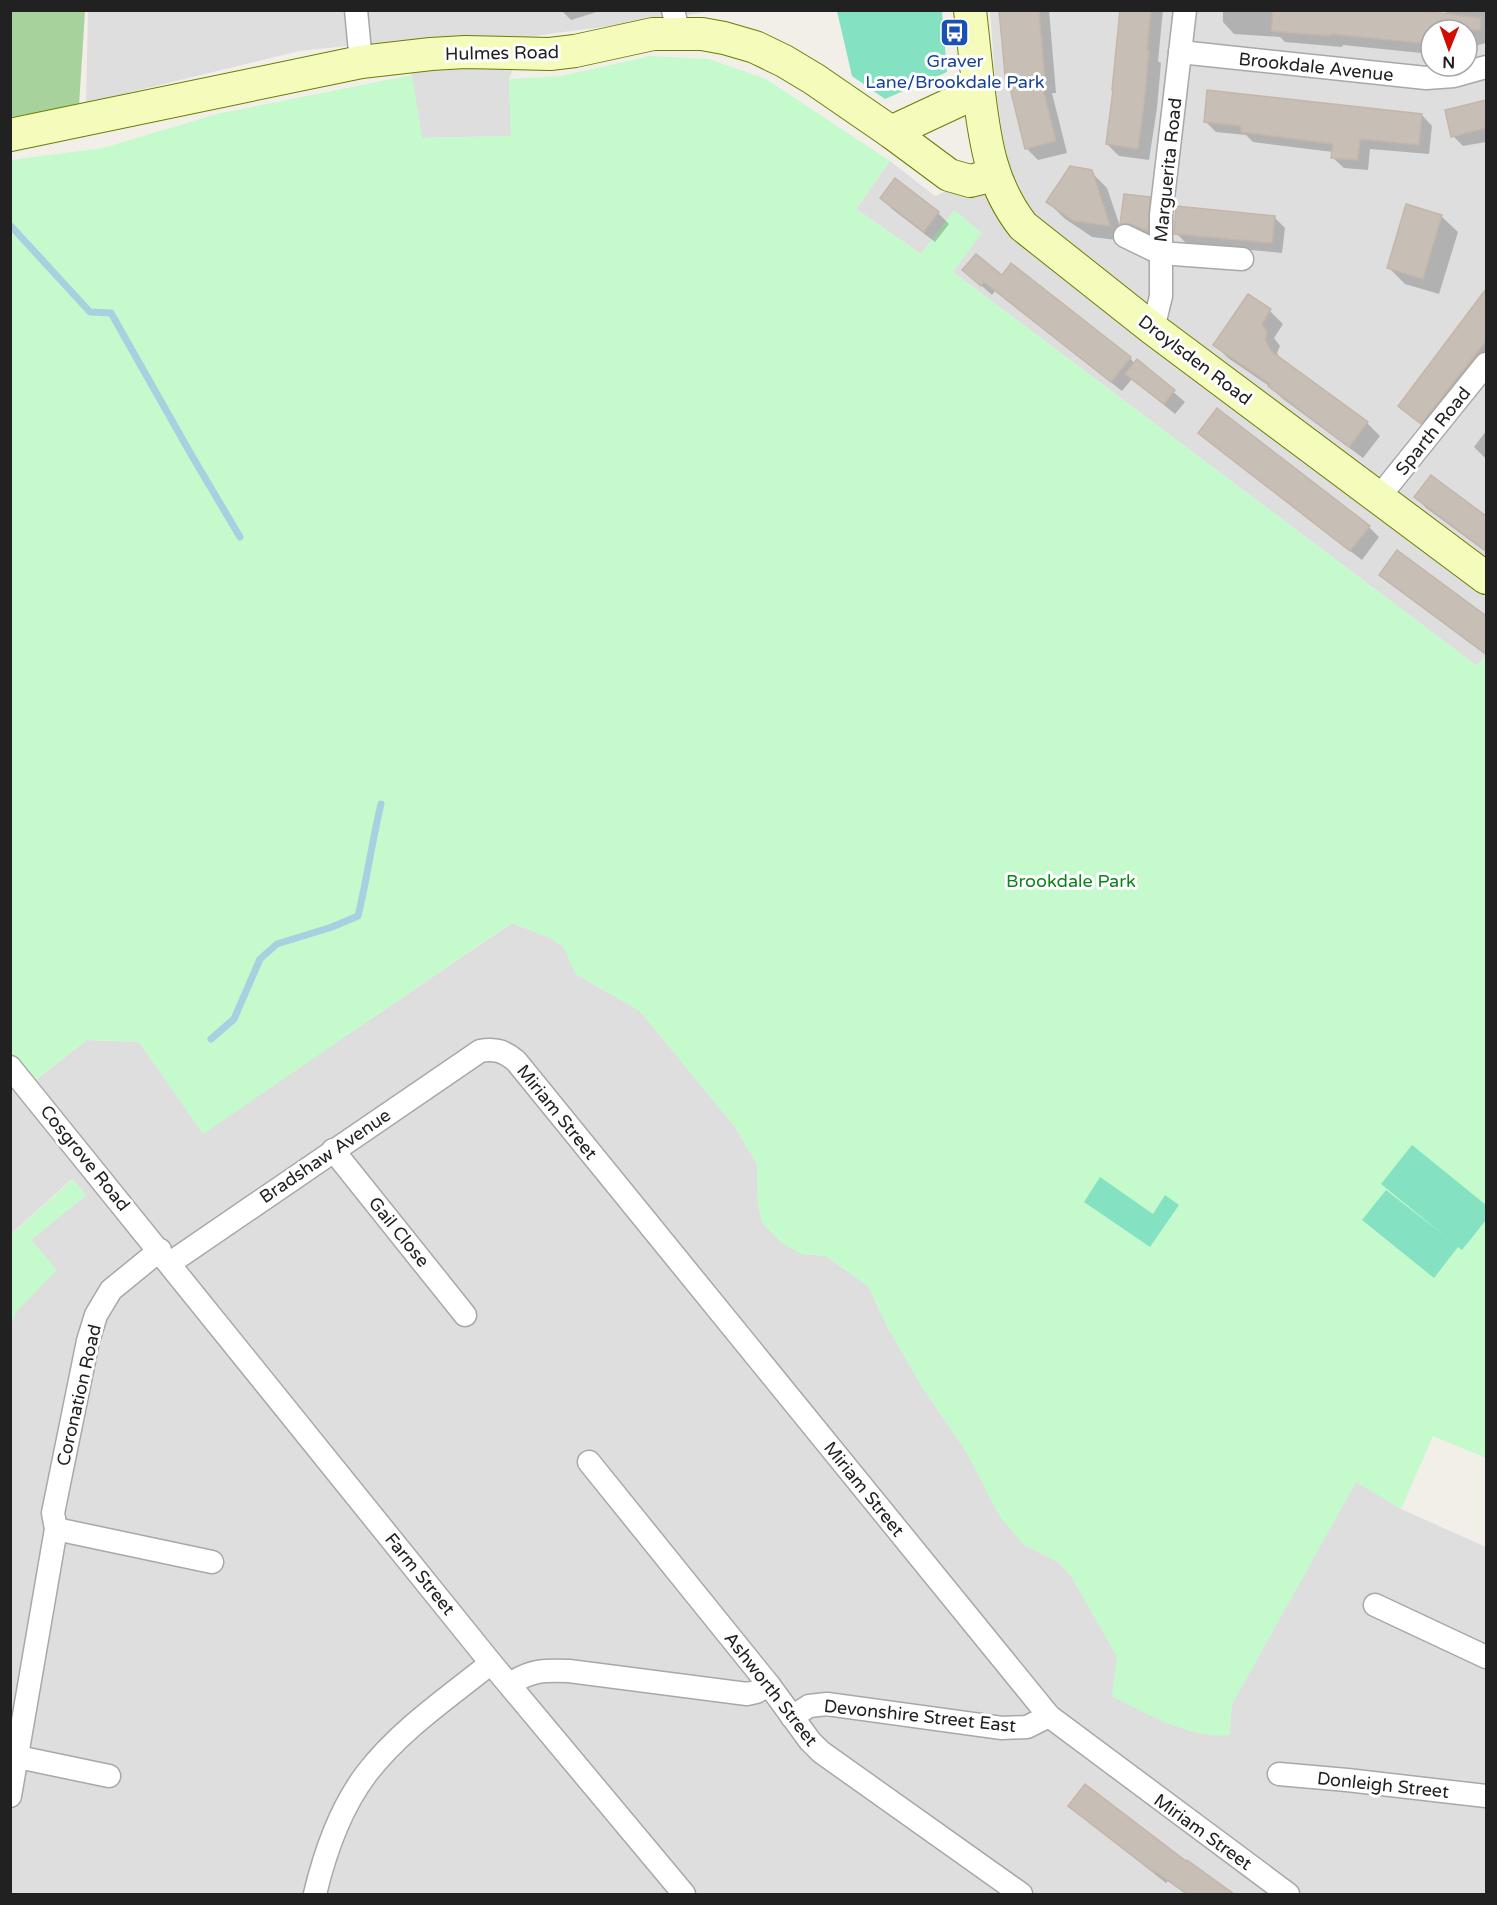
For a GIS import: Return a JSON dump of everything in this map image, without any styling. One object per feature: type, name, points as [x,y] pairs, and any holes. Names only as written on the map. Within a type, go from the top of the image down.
[{"type":"street","points":[[356,10],[361,62]]},
{"type":"street","name":"Droylsden Road","points":[[970,10],[986,144],[994,175],[1013,214],[1023,226],[1153,329],[1486,578]]},
{"type":"street","name":"Marguerita Road","points":[[1153,329],[1161,296],[1161,215],[1185,10]]},
{"type":"street","name":"Hulmes Road","points":[[10,135],[361,62],[465,52],[550,54],[575,51],[653,34],[676,22],[702,34],[755,48],[784,61],[891,132],[949,175],[970,181],[994,175]]},
{"type":"street","name":"Brookdale Avenue","points":[[1180,52],[1426,78],[1454,76],[1486,67]]},
{"type":"street","points":[[891,132],[979,91]]},
{"type":"street","points":[[1125,236],[1160,253],[1242,259]]},
{"type":"street","name":"Sparth Road","points":[[1379,497],[1486,364]]},
{"type":"street","name":"Miriam Street","points":[[480,1051],[492,1048],[505,1052],[516,1061],[1049,1716],[1288,1894]]},
{"type":"street","name":"Bradshaw Avenue","points":[[165,1256],[333,1150],[480,1051]]},
{"type":"street","name":"Cosgrove Road","points":[[10,1066],[165,1256]]},
{"type":"street","name":"Gail Close","points":[[333,1150],[465,1315]]},
{"type":"street","name":"Coronation Road","points":[[10,1796],[56,1529],[53,1513],[88,1341],[96,1315],[111,1290],[165,1256]]},
{"type":"street","name":"Farm Street","points":[[165,1256],[491,1663],[684,1894]]},
{"type":"street","name":"Ashworth Street","points":[[589,1462],[769,1685],[810,1741],[821,1752],[1021,1894]]},
{"type":"street","points":[[56,1529],[212,1562]]},
{"type":"street","points":[[1375,1605],[1486,1657]]},
{"type":"street","points":[[315,1894],[321,1868],[344,1811],[367,1773],[400,1737],[491,1663]]},
{"type":"street","points":[[510,1684],[529,1673],[541,1670],[569,1671],[747,1694],[769,1685]]},
{"type":"street","name":"Devonshire Street East","points":[[792,1717],[809,1706],[827,1704],[1002,1728],[1027,1727],[1049,1716]]},
{"type":"street","points":[[18,1757],[109,1776]]},
{"type":"street","name":"Donleigh Street","points":[[1279,1774],[1486,1796]]},
{"type":"shaded area","points":[[88,11],[713,11],[526,37],[509,79],[511,136],[422,138],[406,40],[299,51],[86,103]]},
{"type":"shaded area","points":[[990,11],[1486,11],[1486,655],[1477,666],[953,272],[954,211],[921,254],[856,209],[890,161],[935,196],[1007,164],[996,90]]},
{"type":"shaded area","points":[[512,923],[548,937],[563,946],[576,974],[640,1011],[735,1127],[757,1164],[758,1205],[801,1254],[826,1256],[868,1286],[888,1328],[924,1390],[964,1448],[1024,1545],[1058,1562],[1071,1576],[1118,1657],[1229,1735],[1232,1704],[1356,1481],[1401,1509],[1486,1547],[1486,1894],[11,1894],[11,1325],[31,1240],[86,1195],[72,1179],[12,1233],[10,1051],[34,1081],[87,1040],[139,1042],[203,1133]]},
{"type":"green space","points":[[11,11],[85,11],[79,106],[11,117]]},
{"type":"green space","points":[[837,11],[942,11],[947,72],[885,99],[852,76]]},
{"type":"green space","name":"Brookdale Park","points":[[650,56],[709,59],[766,79],[890,161],[856,209],[921,254],[954,210],[982,233],[953,272],[1477,666],[1486,655],[1486,1458],[1433,1436],[1401,1509],[1356,1482],[1232,1704],[1229,1735],[1199,1733],[1169,1724],[1112,1696],[1117,1657],[1071,1576],[1058,1562],[1024,1545],[1000,1517],[964,1448],[924,1390],[888,1328],[868,1286],[826,1256],[801,1254],[782,1243],[762,1223],[758,1205],[757,1164],[735,1127],[640,1011],[576,974],[563,947],[548,937],[511,923],[203,1134],[139,1042],[87,1040],[33,1081],[11,1051],[11,160],[103,148],[217,114],[412,75],[422,138],[511,136],[509,79],[561,76]]},
{"type":"green space","points":[[1412,1145],[1486,1205],[1486,1220],[1462,1250],[1458,1247],[1434,1278],[1362,1220],[1386,1190],[1446,1237],[1381,1184]]},
{"type":"green space","points":[[1100,1177],[1153,1214],[1165,1195],[1179,1205],[1150,1247],[1084,1202]]},
{"type":"green space","points":[[73,1179],[86,1195],[31,1240],[57,1270],[16,1312],[11,1326],[11,1231],[13,1233]]},
{"type":"building","points":[[999,10],[1039,10],[1045,81],[1041,81],[1056,141],[1025,149],[1009,84],[1006,85]]},
{"type":"building","points":[[1120,10],[1151,10],[1145,96],[1138,149],[1106,144]]},
{"type":"building","points":[[1273,10],[1413,10],[1481,18],[1479,30],[1479,18],[1419,18],[1419,43],[1331,34],[1331,36],[1271,31]]},
{"type":"building","points":[[1207,90],[1422,114],[1419,145],[1360,139],[1358,160],[1331,158],[1333,144],[1241,132],[1241,126],[1204,122]]},
{"type":"building","points":[[1486,100],[1486,128],[1451,137],[1445,110]]},
{"type":"building","points":[[1070,166],[1092,170],[1110,226],[1074,221],[1046,202]]},
{"type":"building","points":[[895,178],[939,212],[924,232],[880,198]]},
{"type":"building","points":[[1124,194],[1150,197],[1148,231],[1130,224],[1120,224]]},
{"type":"building","points":[[1406,204],[1442,215],[1423,279],[1387,268]]},
{"type":"building","points":[[1176,206],[1275,216],[1272,243],[1174,234]]},
{"type":"building","points":[[976,254],[1002,275],[1011,263],[1131,357],[1111,382],[984,282],[981,286],[962,270]]},
{"type":"building","points":[[1486,289],[1486,341],[1421,424],[1398,406]]},
{"type":"building","points":[[1248,294],[1271,309],[1262,324],[1267,332],[1265,339],[1271,351],[1368,422],[1349,447],[1268,386],[1270,384],[1213,345]]},
{"type":"building","points":[[1137,359],[1175,390],[1164,404],[1125,374]]},
{"type":"building","points":[[1217,408],[1370,526],[1350,551],[1198,433]]},
{"type":"building","points":[[1431,475],[1486,516],[1486,551],[1414,497]]},
{"type":"building","points":[[1397,550],[1486,616],[1486,654],[1379,575]]},
{"type":"building","points":[[1085,1784],[1186,1861],[1234,1894],[1187,1894],[1155,1873],[1068,1806]]},
{"type":"waterway","points":[[10,225],[90,312],[111,313],[240,537]]},
{"type":"waterway","points":[[211,1039],[234,1019],[260,959],[277,944],[332,927],[358,916],[381,804]]},
{"type":"place","name":"Graver Lane/Brookdale Park","points":[[955,32]]}]
